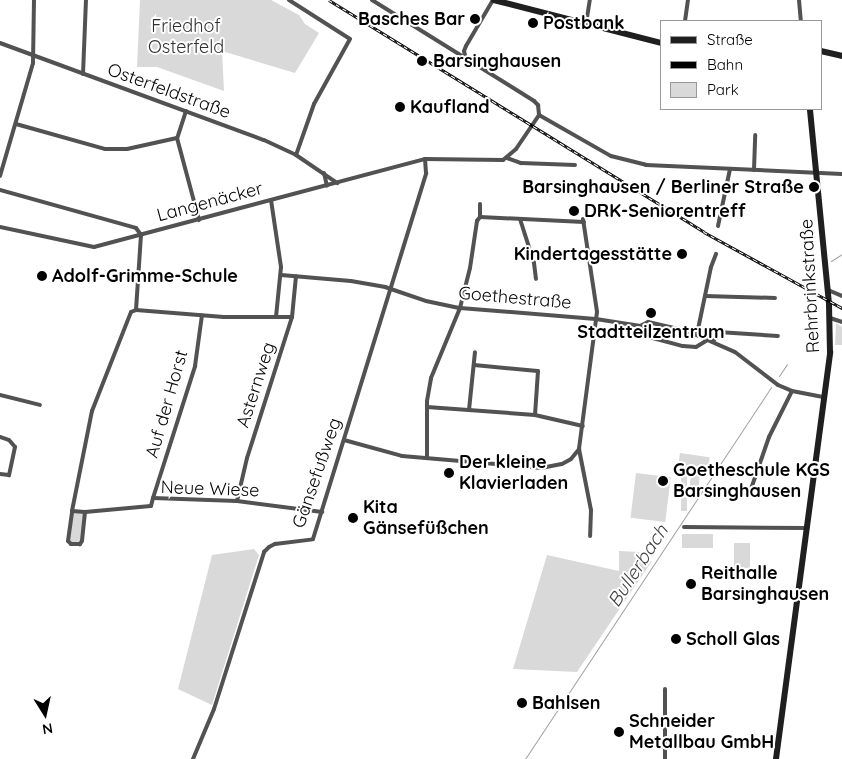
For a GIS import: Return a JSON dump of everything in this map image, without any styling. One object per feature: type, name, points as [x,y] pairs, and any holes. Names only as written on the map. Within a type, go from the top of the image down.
[{"type":"main road","points":[[493,0],[660,43]]},
{"type":"main road","points":[[822,51],[842,56]]},
{"type":"main road","name":"Rehrbrinkstraße","points":[[776,759],[830,353],[828,290],[810,110]]},
{"type":"street","points":[[0,176],[27,90],[33,56],[34,0]]},
{"type":"street","points":[[83,74],[86,0]]},
{"type":"street","points":[[289,0],[350,39],[314,104],[296,155]]},
{"type":"street","points":[[372,0],[538,105],[539,115],[507,158]]},
{"type":"street","points":[[466,59],[464,51],[466,46],[493,0]]},
{"type":"street","points":[[586,24],[590,0]]},
{"type":"street","points":[[685,20],[688,0]]},
{"type":"street","points":[[799,0],[801,20]]},
{"type":"street","name":"Osterfeldstraße","points":[[0,44],[264,140],[296,155],[337,183]]},
{"type":"street","points":[[186,111],[177,138],[199,220]]},
{"type":"street","points":[[539,115],[622,160],[646,166],[842,174]]},
{"type":"street","points":[[16,124],[105,149],[127,149],[177,138]]},
{"type":"street","points":[[754,170],[755,135]]},
{"type":"street","name":"Langenäcker","points":[[0,227],[94,247],[425,159],[498,160],[507,158],[520,163],[575,165]]},
{"type":"street","name":"Gänsefußweg","points":[[192,759],[214,709],[264,552],[269,546],[275,544],[313,539],[426,172],[425,159]]},
{"type":"street","points":[[718,226],[730,169]]},
{"type":"street","points":[[324,173],[327,186]]},
{"type":"street","points":[[0,190],[136,228],[141,235],[136,310]]},
{"type":"street","points":[[271,200],[278,242],[280,275],[276,317]]},
{"type":"street","points":[[427,458],[427,407],[432,378],[460,308],[470,268],[477,221],[480,217],[480,204]]},
{"type":"street","points":[[480,217],[584,221],[596,298],[596,319],[579,449],[591,510],[590,536]]},
{"type":"street","points":[[520,219],[534,263],[536,279]]},
{"type":"street","points":[[697,334],[710,267],[716,254]]},
{"type":"street","name":"Goethestraße","points":[[280,275],[351,281],[390,289],[426,301],[460,308],[596,319],[640,326],[648,322],[697,334],[706,341],[713,342],[735,352],[778,385],[792,391],[824,397]]},
{"type":"street","name":"Asternweg","points":[[237,501],[247,458],[292,317],[296,276]]},
{"type":"street","points":[[828,290],[842,296]]},
{"type":"street","points":[[704,296],[775,298]]},
{"type":"street","points":[[85,512],[82,541],[80,544],[71,544],[68,541],[72,511],[92,411],[131,312],[136,310],[202,315],[292,317]]},
{"type":"street","name":"Auf der Horst","points":[[153,498],[194,366],[202,315]]},
{"type":"street","points":[[830,318],[842,322]]},
{"type":"street","name":"Goethestraße","points":[[640,326],[645,334],[692,347],[702,345],[706,341]]},
{"type":"street","points":[[713,342],[718,332],[778,336]]},
{"type":"street","points":[[470,410],[476,352]]},
{"type":"street","points":[[474,365],[538,371],[536,415]]},
{"type":"street","points":[[751,489],[770,437],[792,391]]},
{"type":"street","points":[[0,395],[40,405]]},
{"type":"street","points":[[427,407],[536,415],[583,426]]},
{"type":"street","points":[[0,438],[9,440],[15,447],[9,476],[0,474]]},
{"type":"street","points":[[344,440],[402,456],[541,468],[562,464],[579,449]]},
{"type":"street","name":"Neue Wiese","points":[[72,511],[85,512],[150,506],[153,498],[237,501],[322,512]]},
{"type":"street","points":[[684,528],[806,528]]},
{"type":"street","points":[[664,690],[665,759]]},
{"type":"green space","name":"Friedhof Osterfeld","points":[[140,0],[271,0],[299,15],[305,24],[319,33],[295,73],[222,51],[224,91],[157,67],[137,67]]},
{"type":"green space","points":[[836,323],[842,327],[842,345],[835,345]]},
{"type":"green space","points":[[680,453],[710,457],[708,472],[678,468]]},
{"type":"green space","points":[[636,473],[671,477],[665,522],[631,518]]},
{"type":"green space","points":[[691,474],[700,475],[698,490],[689,489]]},
{"type":"green space","points":[[681,475],[687,475],[687,511],[681,511]]},
{"type":"green space","points":[[72,511],[85,512],[80,544],[71,544],[68,541]]},
{"type":"green space","points":[[682,534],[713,534],[713,548],[682,548]]},
{"type":"green space","points":[[734,543],[750,543],[750,568],[734,568]]},
{"type":"green space","points":[[254,549],[259,555],[212,705],[178,689],[212,555]]},
{"type":"green space","points":[[619,551],[639,552],[639,561],[652,561],[577,672],[513,669],[547,555],[619,571]]},
{"type":"waterway","name":"Bullerbach","points":[[831,261],[842,254]]},
{"type":"waterway","name":"Bullerbach","points":[[779,376],[787,364]]},
{"type":"waterway","name":"Bullerbach","points":[[525,759],[771,387]]},
{"type":"railway","points":[[329,0],[704,232],[842,308]]},
{"type":"place","name":"Basches Bar","points":[[475,19]]},
{"type":"place","name":"Postbank","points":[[533,23]]},
{"type":"place","name":"Barsinghausen","points":[[422,61]]},
{"type":"place","name":"Kaufland","points":[[400,107]]},
{"type":"place","name":"Barsinghausen / Berliner Straße","points":[[814,187]]},
{"type":"place","name":"DRK-Seniorentreff","points":[[574,211]]},
{"type":"place","name":"Kindertagesstätte","points":[[682,254]]},
{"type":"place","name":"Adolf-Grimme-Schule","points":[[42,276]]},
{"type":"place","name":"Stadtteilzentrum","points":[[651,313]]},
{"type":"place","name":"Der kleine Klavierladen","points":[[449,473]]},
{"type":"place","name":"Goetheschule KGS Barsinghausen","points":[[663,481]]},
{"type":"place","name":"Kita Gänsefüßchen","points":[[353,518]]},
{"type":"place","name":"Reithalle Barsinghausen","points":[[691,584]]},
{"type":"place","name":"Scholl Glas","points":[[676,639]]},
{"type":"place","name":"Bahlsen","points":[[522,703]]},
{"type":"place","name":"Schneider Metallbau GmbH","points":[[619,732]]}]
